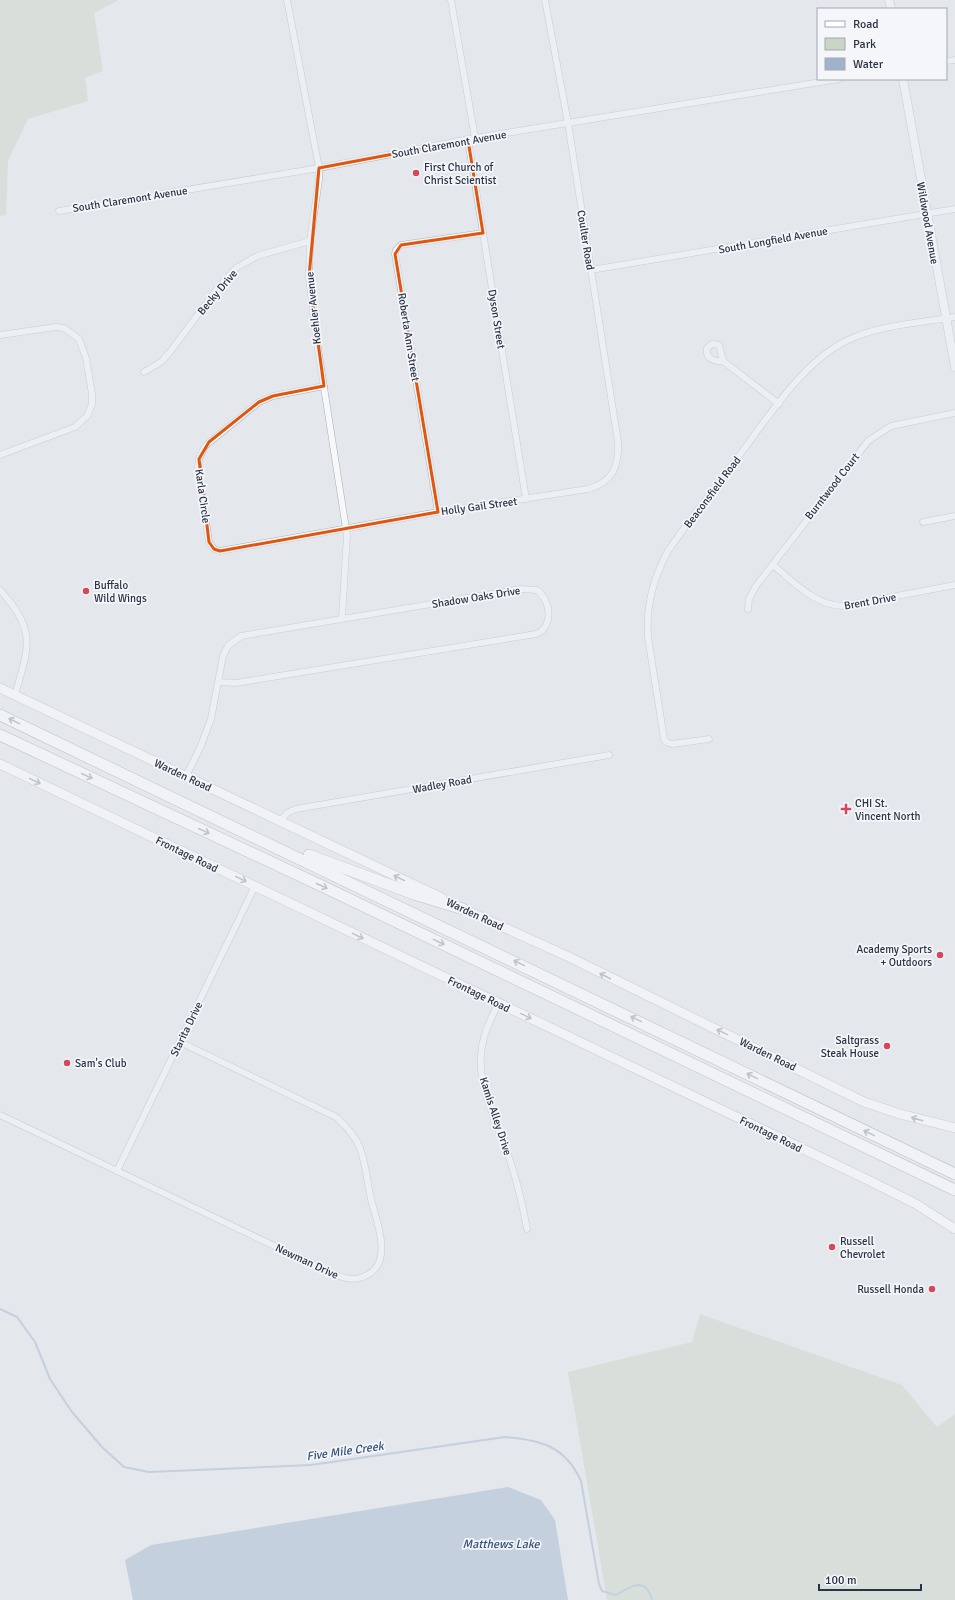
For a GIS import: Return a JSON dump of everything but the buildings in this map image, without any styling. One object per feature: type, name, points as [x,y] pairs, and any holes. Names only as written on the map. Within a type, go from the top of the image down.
[{"type":"highway","points":[[0,714],[955,1174]]},
{"type":"highway","points":[[0,735],[324,887],[955,1190]]},
{"type":"highway","points":[[247,832],[414,894],[463,909]]},
{"type":"main road","name":"Warden Road","points":[[0,688],[569,958],[864,1102],[955,1129]]},
{"type":"main road","name":"Frontage Road","points":[[0,764],[901,1196],[955,1229]]},
{"type":"street","name":"Koehler Avenue","points":[[287,0],[319,168],[319,180],[310,241],[310,296],[346,529],[342,618]]},
{"type":"street","name":"Dyson Street","points":[[451,0],[472,139],[483,233],[526,499]]},
{"type":"street","name":"Coulter Road","points":[[546,0],[568,123],[618,442],[617,464],[609,478]]},
{"type":"street","name":"South Claremont Avenue","points":[[59,211],[319,168],[472,139],[833,80]]},
{"type":"street","name":"Wildwood Avenue","points":[[903,80],[955,367]]},
{"type":"street","name":"South Longfield Avenue","points":[[591,270],[955,209]]},
{"type":"street","name":"Roberta Ann Street","points":[[438,512],[395,254],[396,250],[401,245],[483,233]]},
{"type":"street","name":"Becky Drive","points":[[144,372],[161,362],[169,353],[217,289],[236,268],[257,256],[310,241]]},
{"type":"street","name":"Beaconsfield Road","points":[[709,739],[668,744],[664,739],[647,623],[650,593],[660,567],[674,541],[779,404],[816,360],[846,341],[868,332],[955,317]]},
{"type":"street","points":[[0,335],[56,327],[64,328],[74,333],[83,345],[92,394],[90,411],[83,421],[75,427],[0,455]]},
{"type":"street","points":[[723,361],[779,404]]},
{"type":"street","name":"Karla Circle","points":[[324,386],[264,399],[234,421],[205,446],[199,459],[198,467],[209,542],[214,549],[220,551],[346,529]]},
{"type":"street","name":"Burntwood Court","points":[[748,609],[749,599],[756,586],[856,455],[874,435],[884,429],[902,422],[955,413]]},
{"type":"street","name":"Holly Gail Street","points":[[346,529],[438,512],[588,489],[601,484],[609,478]]},
{"type":"street","points":[[923,522],[955,516]]},
{"type":"street","name":"Brent Drive","points":[[773,565],[814,598],[827,605],[836,606],[844,606],[955,585]]},
{"type":"street","name":"Shadow Oaks Drive","points":[[186,776],[200,748],[211,719],[219,682],[220,669],[225,651],[234,640],[241,636],[342,618],[532,588],[537,590],[545,597],[549,621],[543,630],[538,633],[236,683],[219,682]]},
{"type":"street","points":[[0,590],[18,611],[26,631],[25,657],[15,695]]},
{"type":"street","name":"Wadley Road","points":[[280,821],[287,813],[296,809],[609,755]]},
{"type":"street","name":"Starita Drive","points":[[117,1171],[255,886]]},
{"type":"street","name":"Kamis Alley Drive","points":[[499,1004],[488,1027],[482,1045],[481,1066],[490,1103],[522,1197],[527,1229]]},
{"type":"street","name":"Newman Drive","points":[[0,1115],[344,1278],[355,1279],[366,1276],[374,1271],[378,1265],[381,1245],[360,1149],[346,1126],[336,1117],[180,1042]]},
{"type":"highlighted area","points":[[468,140],[483,233],[401,245],[395,254],[438,512],[220,551],[214,549],[209,542],[199,459],[209,442],[259,402],[273,396],[324,386],[309,277],[319,168]]},
{"type":"green space","points":[[0,0],[119,0],[94,13],[103,71],[85,78],[88,101],[28,119],[8,161],[6,215],[0,216]]},
{"type":"green space","points":[[700,1314],[902,1385],[937,1427],[955,1414],[955,1600],[607,1600],[568,1372],[692,1342]]},
{"type":"water","name":"Matthews Lake","points":[[508,1487],[541,1500],[555,1520],[568,1600],[133,1600],[125,1560],[151,1545]]},
{"type":"waterway","name":"Five Mile Creek","points":[[0,1309],[17,1317],[35,1342],[50,1379],[72,1412],[102,1447],[124,1467],[149,1472],[311,1465],[505,1437],[530,1440],[550,1447],[559,1452],[567,1460],[575,1469],[581,1481],[599,1584],[602,1591],[616,1595],[632,1586],[642,1585],[646,1588],[652,1600]]},
{"type":"place","name":"First Church of Christ Scientist","points":[[416,173]]},
{"type":"place","name":"Buffalo Wild Wings","points":[[86,591]]},
{"type":"place","name":"CHI St. Vincent North","points":[[846,809]]},
{"type":"place","name":"Academy Sports + Outdoors","points":[[940,955]]},
{"type":"place","name":"Saltgrass Steak House","points":[[887,1046]]},
{"type":"place","name":"Sam's Club","points":[[67,1063]]},
{"type":"place","name":"Russell Chevrolet","points":[[832,1247]]},
{"type":"place","name":"Russell Honda","points":[[932,1289]]}]
